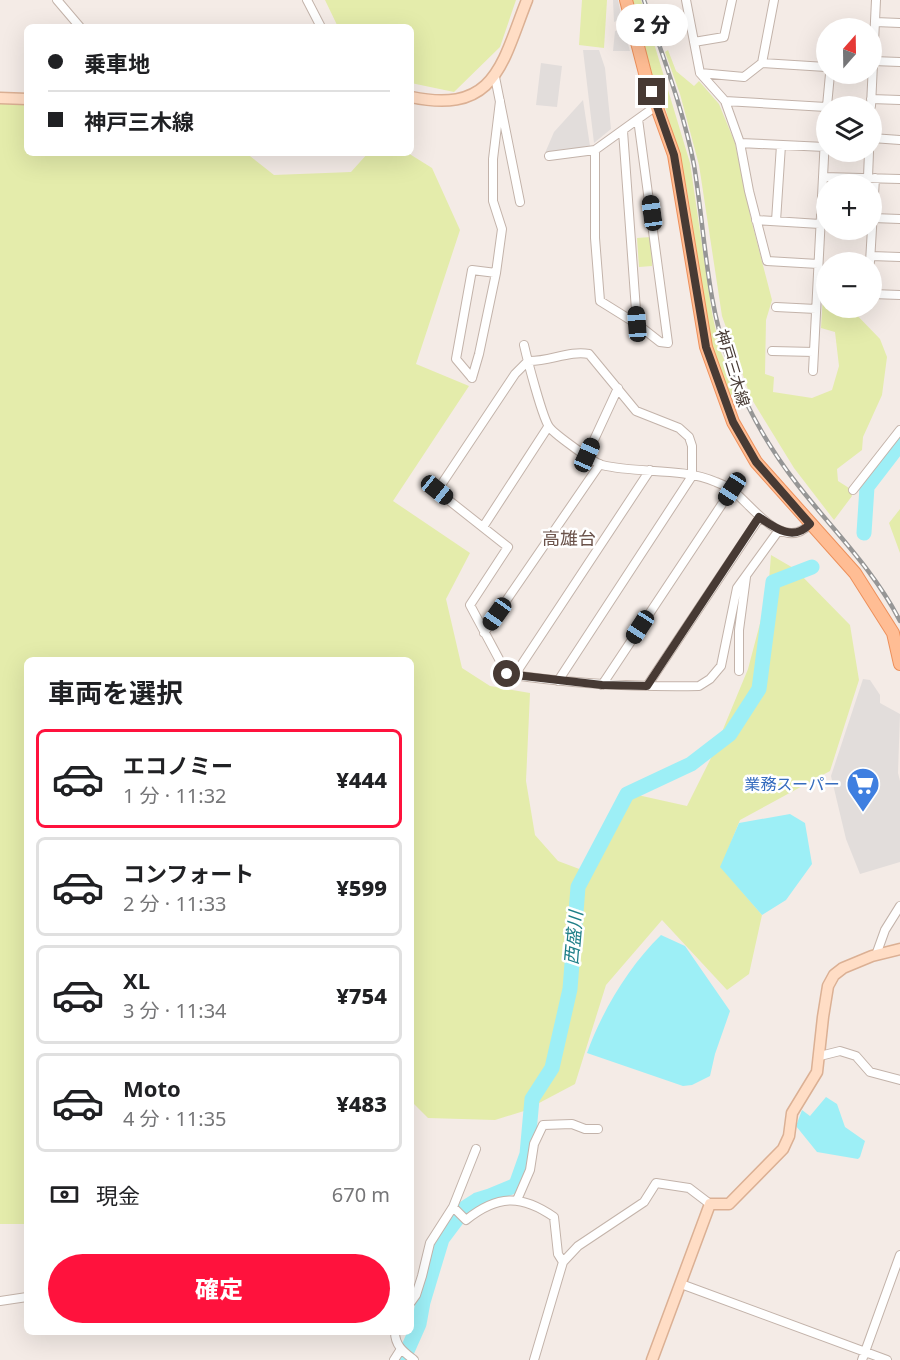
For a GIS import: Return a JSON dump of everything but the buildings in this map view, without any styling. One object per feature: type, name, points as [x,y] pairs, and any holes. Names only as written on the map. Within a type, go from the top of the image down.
[{"type":"main road","points":[[414,97],[439,100],[469,96],[495,77],[527,0]]},
{"type":"main road","name":"神戸三木線","points":[[626,0],[646,77],[674,155],[706,347],[733,422],[756,462],[855,573],[892,633],[900,664]]},
{"type":"main road","points":[[0,98],[24,99]]},
{"type":"main road","points":[[652,1360],[710,1204],[729,1204],[783,1149],[789,1136],[792,1113],[817,1072],[828,986],[834,975],[843,968],[876,955],[900,949]]},
{"type":"street","points":[[57,0],[77,24]]},
{"type":"street","points":[[307,0],[319,24]]},
{"type":"street","points":[[686,0],[700,73],[724,101],[740,143],[767,261],[816,264]]},
{"type":"street","points":[[694,42],[724,37],[732,0]]},
{"type":"street","points":[[700,73],[744,77],[762,63],[774,0]]},
{"type":"street","points":[[875,18],[876,0]]},
{"type":"street","points":[[882,22],[900,23]]},
{"type":"street","points":[[882,61],[900,62]]},
{"type":"street","points":[[762,63],[816,66]]},
{"type":"street","points":[[495,77],[520,202]]},
{"type":"street","points":[[882,102],[900,100]]},
{"type":"street","points":[[496,273],[472,270],[456,359],[472,378],[496,273],[502,229],[493,201],[493,159],[500,101]]},
{"type":"street","points":[[724,101],[816,106]]},
{"type":"street","points":[[549,156],[595,150],[652,109],[658,108]]},
{"type":"street","points":[[595,150],[596,238],[600,301],[637,324],[660,342],[669,343],[639,119]]},
{"type":"street","points":[[623,131],[637,324]]},
{"type":"street","points":[[882,139],[900,140]]},
{"type":"street","points":[[740,143],[816,147]]},
{"type":"street","points":[[776,221],[781,145]]},
{"type":"street","points":[[882,178],[900,179]]},
{"type":"street","points":[[882,218],[900,219]]},
{"type":"street","points":[[756,220],[816,224]]},
{"type":"street","points":[[882,258],[900,257]]},
{"type":"street","points":[[882,295],[900,296]]},
{"type":"street","points":[[776,307],[816,309],[813,371]]},
{"type":"street","points":[[524,345],[548,427],[600,464],[714,481],[732,489],[759,517],[778,530],[791,533],[805,530],[810,524]]},
{"type":"street","points":[[772,351],[814,352]]},
{"type":"street","points":[[558,681],[692,476],[692,446],[689,437],[679,428],[636,411],[589,354],[582,353],[542,362],[528,361],[515,374],[437,490],[508,547],[470,605],[507,674],[558,681],[602,685],[699,686],[710,679],[721,666],[737,588],[747,577],[778,530]]},
{"type":"street","points":[[587,455],[618,388]]},
{"type":"street","points":[[483,527],[548,427]]},
{"type":"street","points":[[853,490],[900,430]]},
{"type":"street","points":[[484,633],[600,464]]},
{"type":"street","points":[[514,675],[650,470]]},
{"type":"street","points":[[602,685],[732,489]]},
{"type":"street","points":[[647,686],[759,517]]},
{"type":"street","points":[[739,671],[739,630],[747,577]]},
{"type":"street","points":[[876,955],[885,930],[900,906]]},
{"type":"street","points":[[820,1056],[840,1051],[856,1056],[870,1072],[900,1080]]},
{"type":"street","points":[[517,1200],[530,1170],[534,1144],[543,1125],[572,1124],[585,1129],[598,1129]]},
{"type":"street","points":[[414,1295],[422,1276],[430,1244],[453,1207],[476,1149]]},
{"type":"street","points":[[534,1360],[563,1262],[578,1246],[644,1202],[656,1183],[689,1188],[710,1204]]},
{"type":"street","points":[[453,1207],[466,1220],[476,1212],[503,1199],[517,1200],[545,1210],[554,1217],[558,1254],[563,1262]]},
{"type":"street","points":[[863,1356],[900,1255]]},
{"type":"street","points":[[681,1284],[863,1356],[887,1360]]},
{"type":"street","points":[[0,1301],[24,1297]]},
{"type":"street","points":[[395,1335],[395,1341],[401,1349],[414,1360]]},
{"type":"street","points":[[394,1360],[401,1349]]},
{"type":"green space","points":[[325,0],[516,0],[500,47],[454,92],[414,84],[414,24],[337,24]]},
{"type":"green space","points":[[582,0],[607,0],[604,48],[579,45]]},
{"type":"green space","points":[[632,0],[641,0],[690,163],[712,313],[720,350],[737,390],[730,396],[711,344],[681,163],[664,103],[652,74]]},
{"type":"green space","points":[[668,50],[676,71],[694,86],[699,81],[719,104],[735,143],[751,219],[772,300],[766,320],[765,374],[774,377],[773,392],[812,398],[832,390],[839,366],[835,332],[821,328],[822,318],[860,318],[880,339],[887,357],[882,395],[863,437],[862,450],[837,469],[838,481],[849,488],[852,496],[834,520],[794,468],[751,398],[722,316],[699,165],[680,94],[665,52]]},
{"type":"green space","points":[[0,103],[24,104],[24,156],[250,156],[274,175],[351,172],[365,156],[413,156],[432,168],[460,230],[416,364],[469,386],[393,501],[470,553],[446,599],[462,668],[490,686],[530,693],[526,781],[535,835],[558,861],[582,870],[633,794],[687,806],[712,756],[748,669],[768,593],[771,555],[795,569],[850,625],[859,680],[830,771],[740,820],[721,867],[762,915],[749,974],[727,990],[662,920],[606,985],[575,1084],[524,1111],[495,1120],[428,1118],[414,1104],[414,657],[24,657],[24,1224],[0,1224]]},
{"type":"green space","points":[[651,237],[652,266],[639,267],[637,238]]},
{"type":"green space","points":[[900,509],[900,553],[889,523]]},
{"type":"shaded area","points":[[613,0],[618,0],[622,19],[614,22]]},
{"type":"shaded area","points":[[624,29],[630,51],[613,51],[615,31]]},
{"type":"shaded area","points":[[583,50],[599,50],[605,68],[611,129],[594,143]]},
{"type":"shaded area","points":[[541,63],[562,66],[557,107],[536,105]]},
{"type":"shaded area","points":[[583,100],[590,146],[545,153],[554,132]]},
{"type":"shaded area","points":[[863,679],[870,680],[880,695],[880,703],[900,714],[898,773],[900,781],[900,862],[860,874],[846,839],[831,776]]},
{"type":"water","points":[[790,814],[805,823],[812,864],[786,900],[762,915],[720,867],[739,823]]},
{"type":"water","points":[[661,935],[685,946],[730,1011],[710,1076],[692,1085],[683,1086],[587,1053],[600,1021],[627,975]]},
{"type":"water","points":[[826,1097],[837,1104],[845,1127],[865,1141],[858,1159],[817,1152],[796,1126],[802,1110],[810,1116]]},
{"type":"waterway","name":"西盛川","points":[[864,533],[867,487],[900,444]]},
{"type":"waterway","name":"西盛川","points":[[403,1360],[419,1324],[423,1302],[442,1239],[466,1207],[477,1200],[516,1185],[527,1154],[532,1099],[552,1068],[570,989],[578,887],[627,794],[691,764],[730,734],[759,689],[773,582],[812,567]]},
{"type":"railway","points":[[644,0],[684,123],[694,165],[716,316],[736,381],[759,427],[777,456],[878,584],[900,621]]},
{"type":"place","name":"業務スーパー","points":[[863,813]]},
{"type":"district","name":"高雄台","points":[[569,539]]},
{"type":"route","points":[[507,674],[602,685],[647,686],[759,517],[778,530],[791,533],[805,530],[810,524],[756,462],[733,422],[706,347],[674,155],[652,92]]}]
